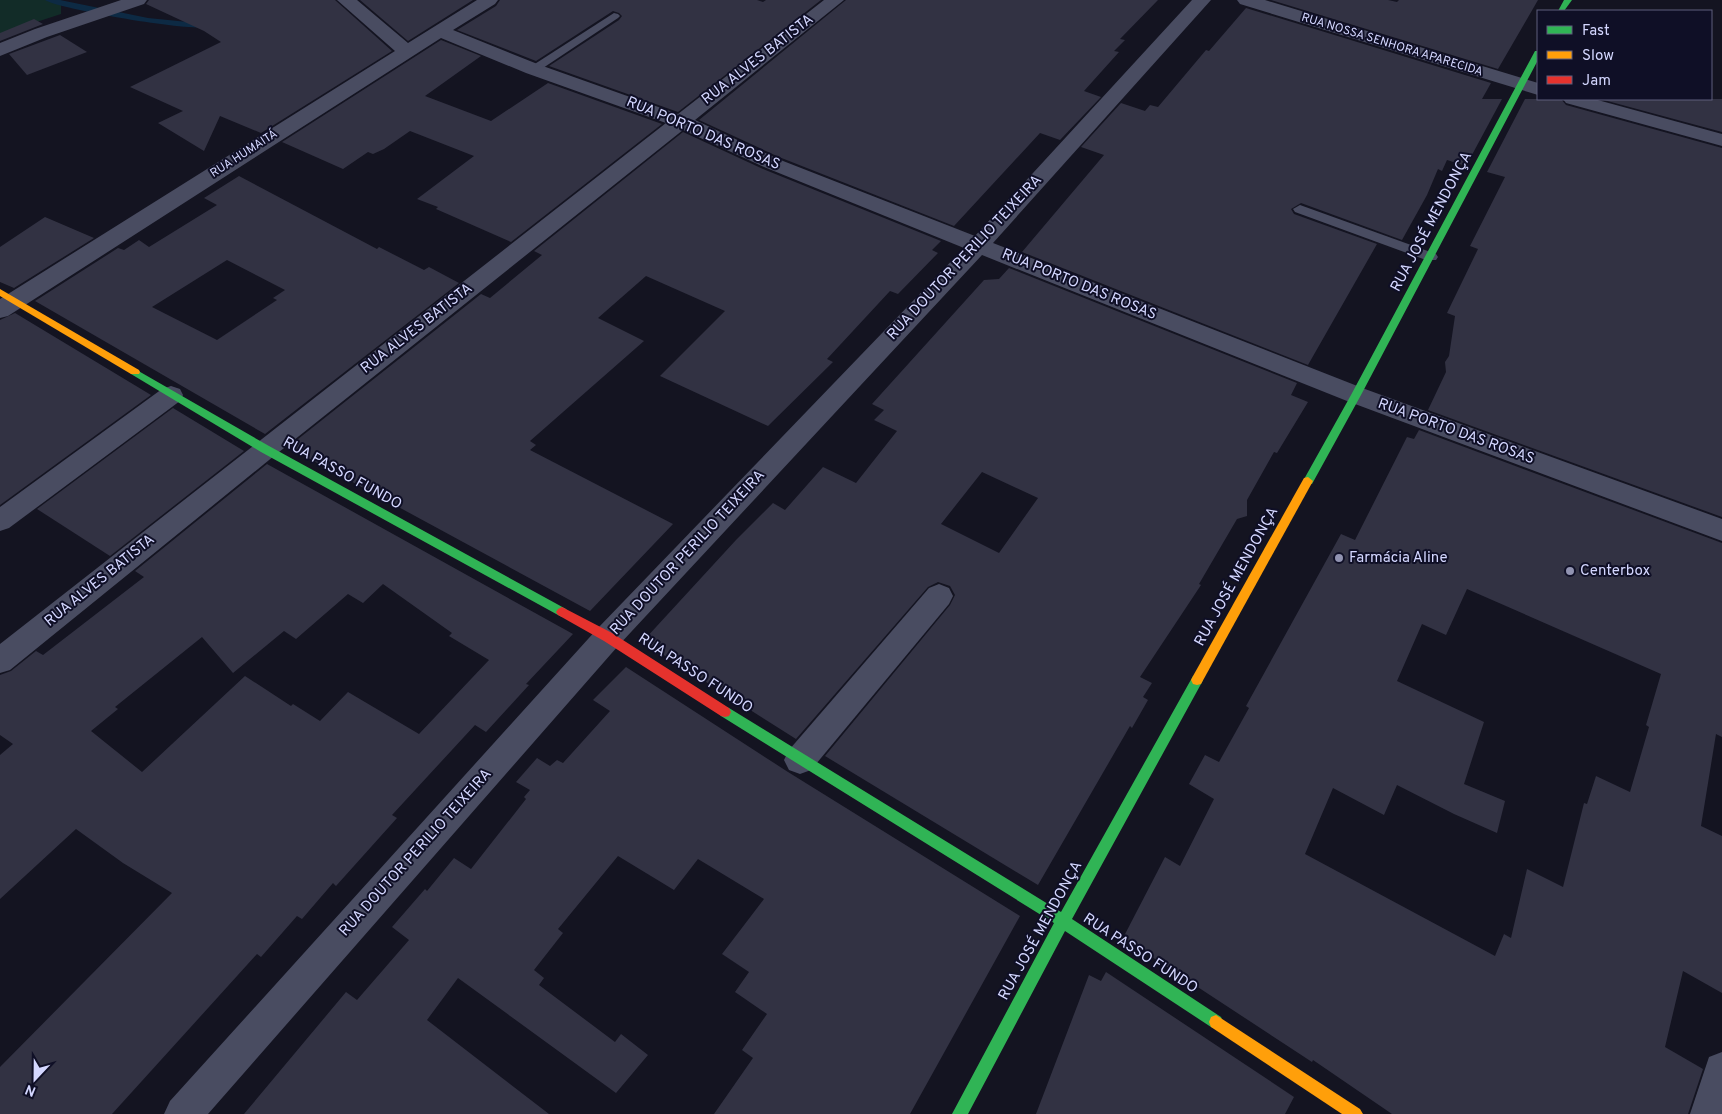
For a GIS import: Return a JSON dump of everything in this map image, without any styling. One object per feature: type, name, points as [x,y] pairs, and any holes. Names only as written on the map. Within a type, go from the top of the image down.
[{"type":"main road","name":"RUA JOSÉ MENDONÇA","points":[[960,1114],[1063,921],[1431,257],[1530,86],[1537,57]]},
{"type":"main road","name":"RUA PASSO FUNDO","points":[[5,301],[265,449],[608,636],[800,760],[1063,921],[1355,1114]]},
{"type":"street","points":[[0,50],[41,33],[138,0]]},
{"type":"street","points":[[346,0],[407,51]]},
{"type":"street","name":"RUA HUMAITÁ","points":[[5,301],[489,0]]},
{"type":"street","name":"RUA ALVES BATISTA","points":[[0,661],[265,449],[835,0]]},
{"type":"street","name":"RUA DOUTOR PERILIO TEIXEIRA","points":[[183,1114],[608,636],[978,246],[1202,0]]},
{"type":"street","name":"RUA NOSSA SENHORA APARECIDA","points":[[1246,0],[1530,86]]},
{"type":"street","name":"RUA PORTO DAS ROSAS","points":[[440,31],[533,69],[680,121],[771,163],[1356,395],[1722,530]]},
{"type":"street","points":[[1577,100],[1722,140]]},
{"type":"street","points":[[0,521],[171,395]]},
{"type":"street","points":[[800,760],[939,596]]},
{"type":"street","points":[[1709,1114],[1722,1070]]},
{"type":"lane","points":[[533,69],[614,16]]},
{"type":"lane","points":[[1300,209],[1431,257]]},
{"type":"green space","points":[[0,0],[61,0],[61,14],[0,34]]},
{"type":"building","points":[[149,0],[335,0],[392,51],[261,133],[220,116],[204,151],[158,123],[183,111],[130,87],[221,42],[204,31],[146,4]]},
{"type":"building","points":[[360,0],[473,0],[408,41]]},
{"type":"building","points":[[500,0],[757,0],[763,2],[766,0],[821,0],[678,112],[549,66],[619,20],[622,16],[619,13],[613,11],[536,61],[457,30],[496,6]]},
{"type":"building","points":[[846,0],[1158,0],[1120,39],[1125,40],[1114,51],[1119,52],[1084,91],[1101,97],[1060,140],[1040,133],[954,226],[779,157],[699,120]]},
{"type":"building","points":[[1271,0],[1388,0],[1397,2],[1399,0],[1538,0],[1498,69]]},
{"type":"building","points":[[1246,8],[1491,83],[1482,99],[1502,99],[1466,166],[1447,160],[1442,171],[1438,169],[1427,195],[1402,240],[1301,203],[1291,209],[1294,214],[1377,244],[1308,365],[1022,252],[1104,155],[1081,147],[1121,103],[1145,111],[1150,105],[1158,107],[1206,50],[1209,51]]},
{"type":"building","points":[[34,19],[43,24],[0,41],[0,33]]},
{"type":"building","points":[[60,35],[87,52],[27,75],[9,54]]},
{"type":"building","points":[[441,40],[481,56],[425,96],[491,121],[548,83],[662,124],[511,242],[417,199],[474,156],[410,131],[384,149],[373,154],[368,152],[343,169],[282,142]]},
{"type":"building","points":[[1525,99],[1562,100],[1566,105],[1722,148],[1722,517],[1428,410],[1446,372],[1445,362],[1449,356],[1455,316],[1447,313],[1478,249],[1470,246],[1505,177],[1487,172]]},
{"type":"building","points":[[1722,99],[1722,132],[1604,100]]},
{"type":"building","points":[[683,132],[763,169],[941,241],[932,250],[938,253],[898,294],[890,291],[827,359],[833,362],[768,426],[660,376],[725,311],[646,276],[598,318],[644,341],[530,441],[536,445],[530,450],[673,524],[590,611],[288,447],[481,294],[490,298],[542,255],[534,251]]},
{"type":"building","points":[[239,176],[377,249],[379,247],[424,270],[429,267],[459,283],[265,434],[35,301],[118,248],[124,250],[139,240],[149,247],[217,205],[204,198]],"holes":[[[227,260],[285,290],[273,298],[277,300],[217,340],[152,307]]]},
{"type":"building","points":[[45,217],[94,238],[14,288],[0,282],[0,247]]},
{"type":"building","points":[[1009,268],[1297,383],[1291,395],[1308,402],[1277,453],[1274,452],[1247,500],[1247,516],[1237,519],[1199,584],[1201,585],[1140,677],[1152,683],[1143,697],[1148,700],[1132,728],[1130,726],[1038,885],[825,756],[950,605],[955,595],[950,586],[938,582],[928,587],[796,739],[648,645],[650,643],[645,639],[736,540],[773,503],[785,510],[823,467],[856,483],[897,431],[874,420],[884,410],[872,404],[984,280],[999,279]],"holes":[[[982,472],[1038,498],[999,553],[941,524]]]},
{"type":"building","points":[[15,313],[151,395],[0,505],[0,320]]},
{"type":"building","points":[[173,408],[244,451],[110,556],[37,509]]},
{"type":"building","points":[[1419,430],[1722,543],[1722,737],[1716,734],[1701,826],[1722,836],[1722,993],[1683,971],[1665,1047],[1703,1069],[1688,1114],[1392,1114],[1313,1060],[1312,1062],[1123,938],[1165,857],[1180,866],[1214,799],[1189,784],[1205,755],[1219,762],[1249,708],[1246,706],[1341,534],[1355,540],[1407,437],[1414,439]],"holes":[[[1467,589],[1661,674],[1646,725],[1649,727],[1630,792],[1596,776],[1587,804],[1584,803],[1563,887],[1527,869],[1511,938],[1504,934],[1495,956],[1305,854],[1333,788],[1384,815],[1397,785],[1497,833],[1505,801],[1464,784],[1484,722],[1397,681],[1422,624],[1446,635]]]},
{"type":"building","points":[[267,464],[573,634],[526,684],[529,685],[486,732],[475,725],[392,815],[397,818],[336,886],[333,883],[302,919],[297,916],[261,957],[257,954],[112,1114],[0,1114],[0,1067],[172,893],[123,863],[76,829],[0,899],[0,755],[13,744],[0,735],[0,675],[11,671],[36,651],[43,655],[144,577],[135,571]],"holes":[[[383,584],[452,633],[449,636],[489,660],[419,734],[348,692],[320,721],[293,704],[291,706],[245,676],[142,772],[91,731],[118,709],[115,707],[202,637],[233,673],[284,631],[296,639],[348,594],[363,603]]]},
{"type":"building","points":[[626,667],[788,772],[1020,916],[910,1114],[714,1114],[753,1058],[742,1050],[767,1014],[735,992],[749,972],[722,954],[764,899],[698,859],[674,890],[618,856],[558,929],[563,933],[534,970],[544,978],[539,985],[615,1042],[621,1034],[648,1055],[616,1093],[458,978],[427,1020],[549,1114],[244,1114],[346,992],[357,1000],[409,940],[392,927],[425,889],[427,891],[454,858],[471,869],[526,799],[524,797],[530,790],[516,782],[537,758],[550,766],[557,760],[563,763],[610,711],[593,700]]},
{"type":"building","points":[[1106,972],[1294,1097],[1285,1114],[1036,1114],[1089,975],[1101,981]]},
{"type":"waterway","points":[[49,0],[128,17],[208,26]]},
{"type":"traffic: fast","points":[[1562,10],[1568,0]]},
{"type":"traffic: fast","points":[[1308,481],[1356,395],[1537,55]]},
{"type":"traffic: fast","points":[[135,372],[265,449],[562,612]]},
{"type":"traffic: fast","points":[[960,1114],[1063,921],[1197,680]]},
{"type":"traffic: fast","points":[[725,712],[1063,921],[1216,1022]]},
{"type":"traffic: slow","points":[[0,292],[135,372]]},
{"type":"traffic: slow","points":[[1197,680],[1308,481]]},
{"type":"traffic: slow","points":[[1216,1022],[1355,1114]]},
{"type":"traffic: jam","points":[[562,612],[608,637],[725,712]]},
{"type":"place","name":"Farmácia Aline","points":[[1339,558]]},
{"type":"place","name":"Centerbox","points":[[1570,571]]}]
